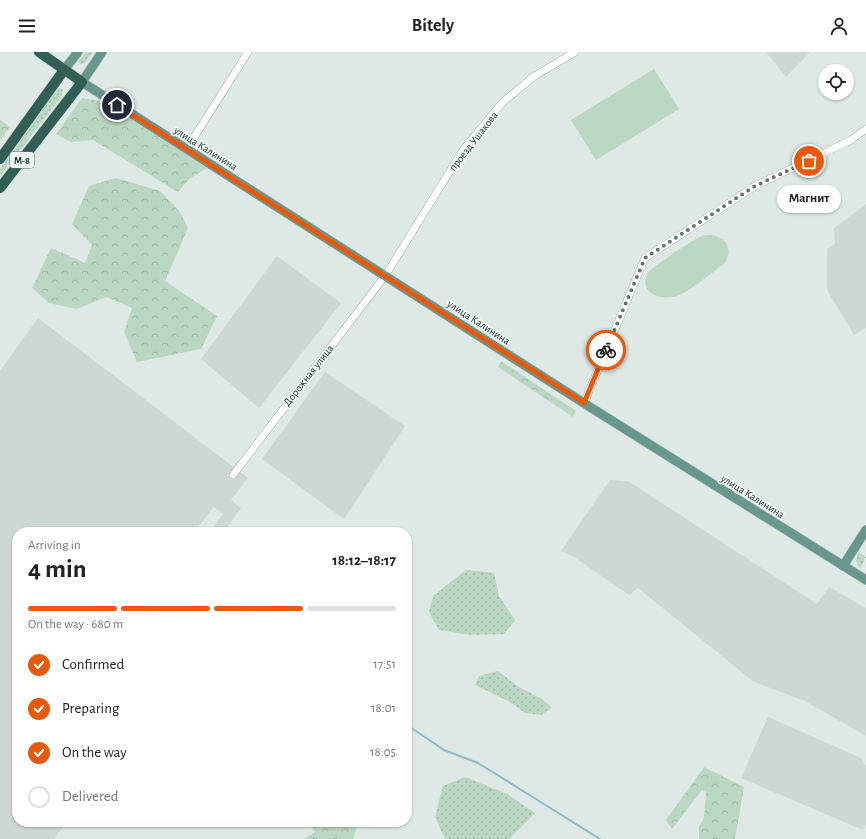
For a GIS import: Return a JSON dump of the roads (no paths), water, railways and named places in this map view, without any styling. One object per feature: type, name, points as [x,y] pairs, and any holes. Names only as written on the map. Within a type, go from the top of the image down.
[{"type":"highway","points":[[39,52],[82,82]]},
{"type":"highway","name":"М-8","points":[[0,159],[64,70]]},
{"type":"highway","name":"М-8","points":[[0,188],[82,82]]},
{"type":"main road","points":[[64,70],[78,52]]},
{"type":"main road","points":[[82,82],[102,52]]},
{"type":"main road","name":"улица Калинина","points":[[82,82],[186,150],[584,403],[866,580]]},
{"type":"main road","points":[[843,566],[866,530]]},
{"type":"street","points":[[186,150],[248,52]]},
{"type":"street","name":"проезд Ушакова","points":[[385,276],[463,150],[502,103],[533,77],[575,52]]},
{"type":"street","points":[[584,403],[645,258],[755,186],[851,140],[866,129]]},
{"type":"street","name":"Дорожная улица","points":[[233,474],[385,276]]},
{"type":"waterway","points":[[412,728],[444,750],[478,763],[600,839]]},
{"type":"place","name":"Магнит","points":[[809,161]]}]
